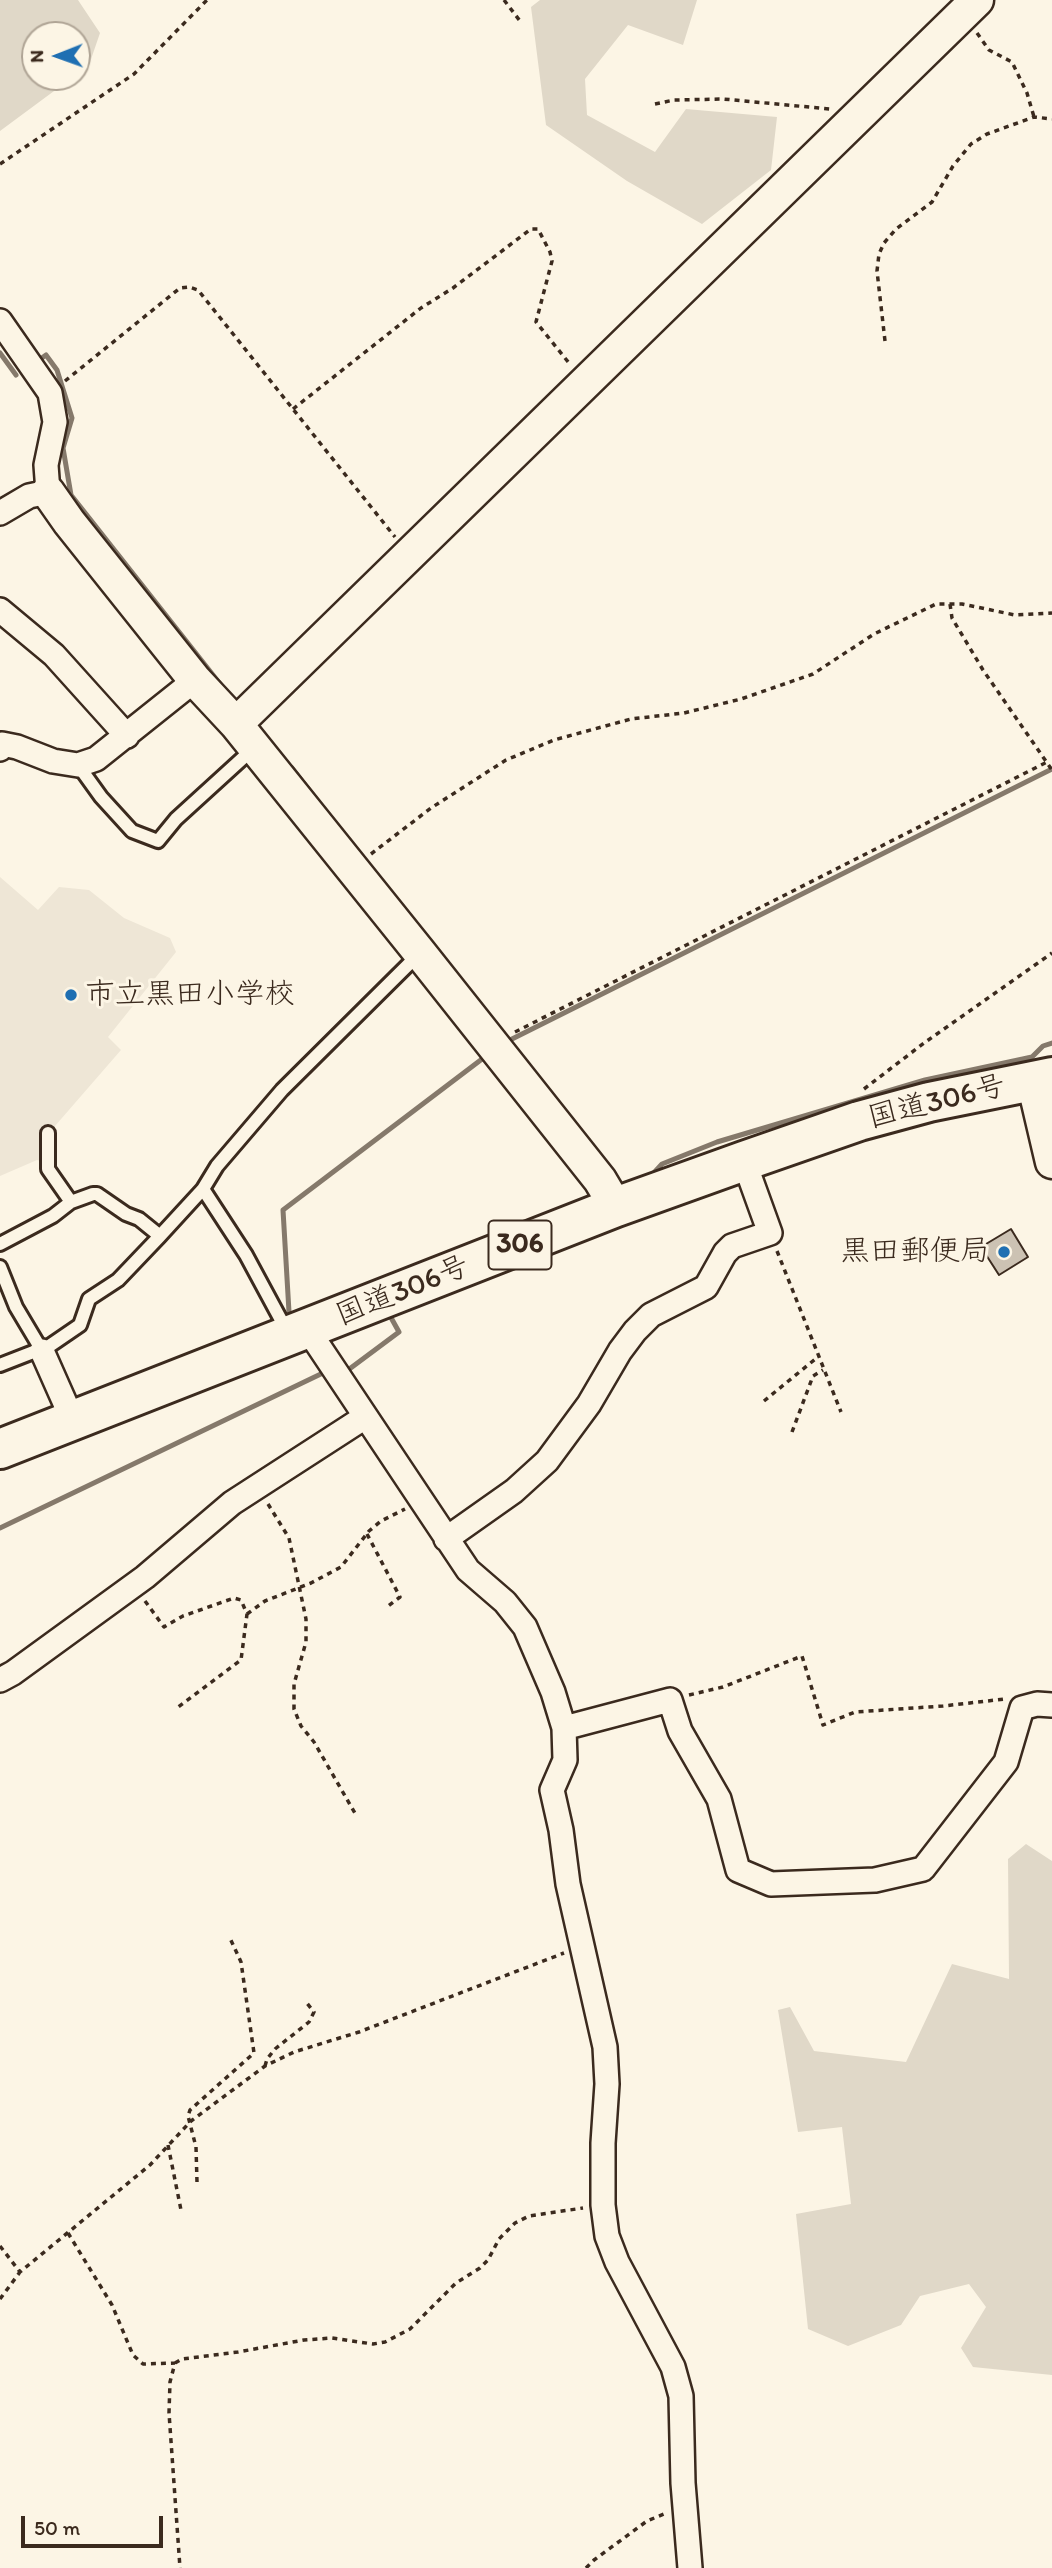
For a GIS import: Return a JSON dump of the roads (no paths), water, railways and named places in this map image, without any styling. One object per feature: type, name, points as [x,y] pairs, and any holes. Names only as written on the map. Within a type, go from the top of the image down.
[{"type":"highway","name":"国道306号","points":[[0,1449],[617,1207],[744,1161],[859,1121],[941,1099],[1042,1079]]},
{"type":"street","points":[[246,736],[409,555],[972,5]]},
{"type":"street","points":[[0,321],[50,393],[54,422],[46,465],[48,492],[63,514],[195,680],[246,736],[352,867],[600,1180],[617,1207]]},
{"type":"street","points":[[0,513],[29,496],[48,492]]},
{"type":"street","points":[[0,610],[54,655],[127,736]]},
{"type":"street","points":[[0,749],[2,744],[17,747],[52,761],[78,765],[96,760],[195,680]]},
{"type":"street","points":[[1042,1079],[1052,1162]]},
{"type":"street","points":[[446,1539],[514,1491],[547,1461],[589,1404],[620,1351],[651,1315],[706,1287],[725,1253],[732,1246],[770,1233],[744,1161]]},
{"type":"street","points":[[299,1333],[365,1417],[468,1570],[505,1602],[525,1627],[549,1681],[564,1728],[565,1760],[552,1790],[561,1830],[568,1884],[605,2047],[607,2084],[603,2205],[607,2236],[617,2262],[673,2367],[681,2396],[690,2568]]},
{"type":"street","points":[[42,1350],[73,1421]]},
{"type":"street","points":[[0,1680],[134,1585],[232,1503],[365,1417]]},
{"type":"street","points":[[564,1728],[670,1700],[680,1731],[719,1799],[738,1870],[771,1884],[875,1880],[923,1869],[1006,1762],[1022,1708],[1037,1704],[1052,1705]]},
{"type":"lane","points":[[78,765],[101,797],[132,831],[158,841],[246,736]]},
{"type":"lane","points":[[0,1365],[42,1350],[80,1325],[89,1300],[118,1280],[160,1236],[203,1189],[217,1166],[282,1090],[420,953]]},
{"type":"lane","points":[[48,1133],[48,1168],[71,1202]]},
{"type":"lane","points":[[203,1189],[299,1333]]},
{"type":"lane","points":[[0,1244],[53,1216],[71,1202],[97,1194],[120,1211],[139,1219],[160,1236]]},
{"type":"lane","points":[[0,1267],[16,1307],[42,1350]]},
{"type":"waterway","points":[[0,353],[16,375]]},
{"type":"waterway","points":[[39,360],[46,355],[57,370],[72,418],[63,448],[71,495],[228,694]]},
{"type":"waterway","points":[[292,768],[316,799]]},
{"type":"waterway","points":[[510,1040],[1052,769]]},
{"type":"waterway","points":[[650,1177],[662,1164],[717,1142],[925,1080],[1032,1057],[1043,1046],[1052,1043]]},
{"type":"waterway","points":[[291,1317],[283,1210],[486,1056]]},
{"type":"waterway","points":[[344,1373],[399,1332],[389,1314],[391,1313]]},
{"type":"waterway","points":[[0,1528],[325,1372],[322,1368]]},
{"type":"place","name":"市立黒田小学校","points":[[71,995]]},
{"type":"place","name":"黒田郵便局","points":[[1004,1252]]}]
